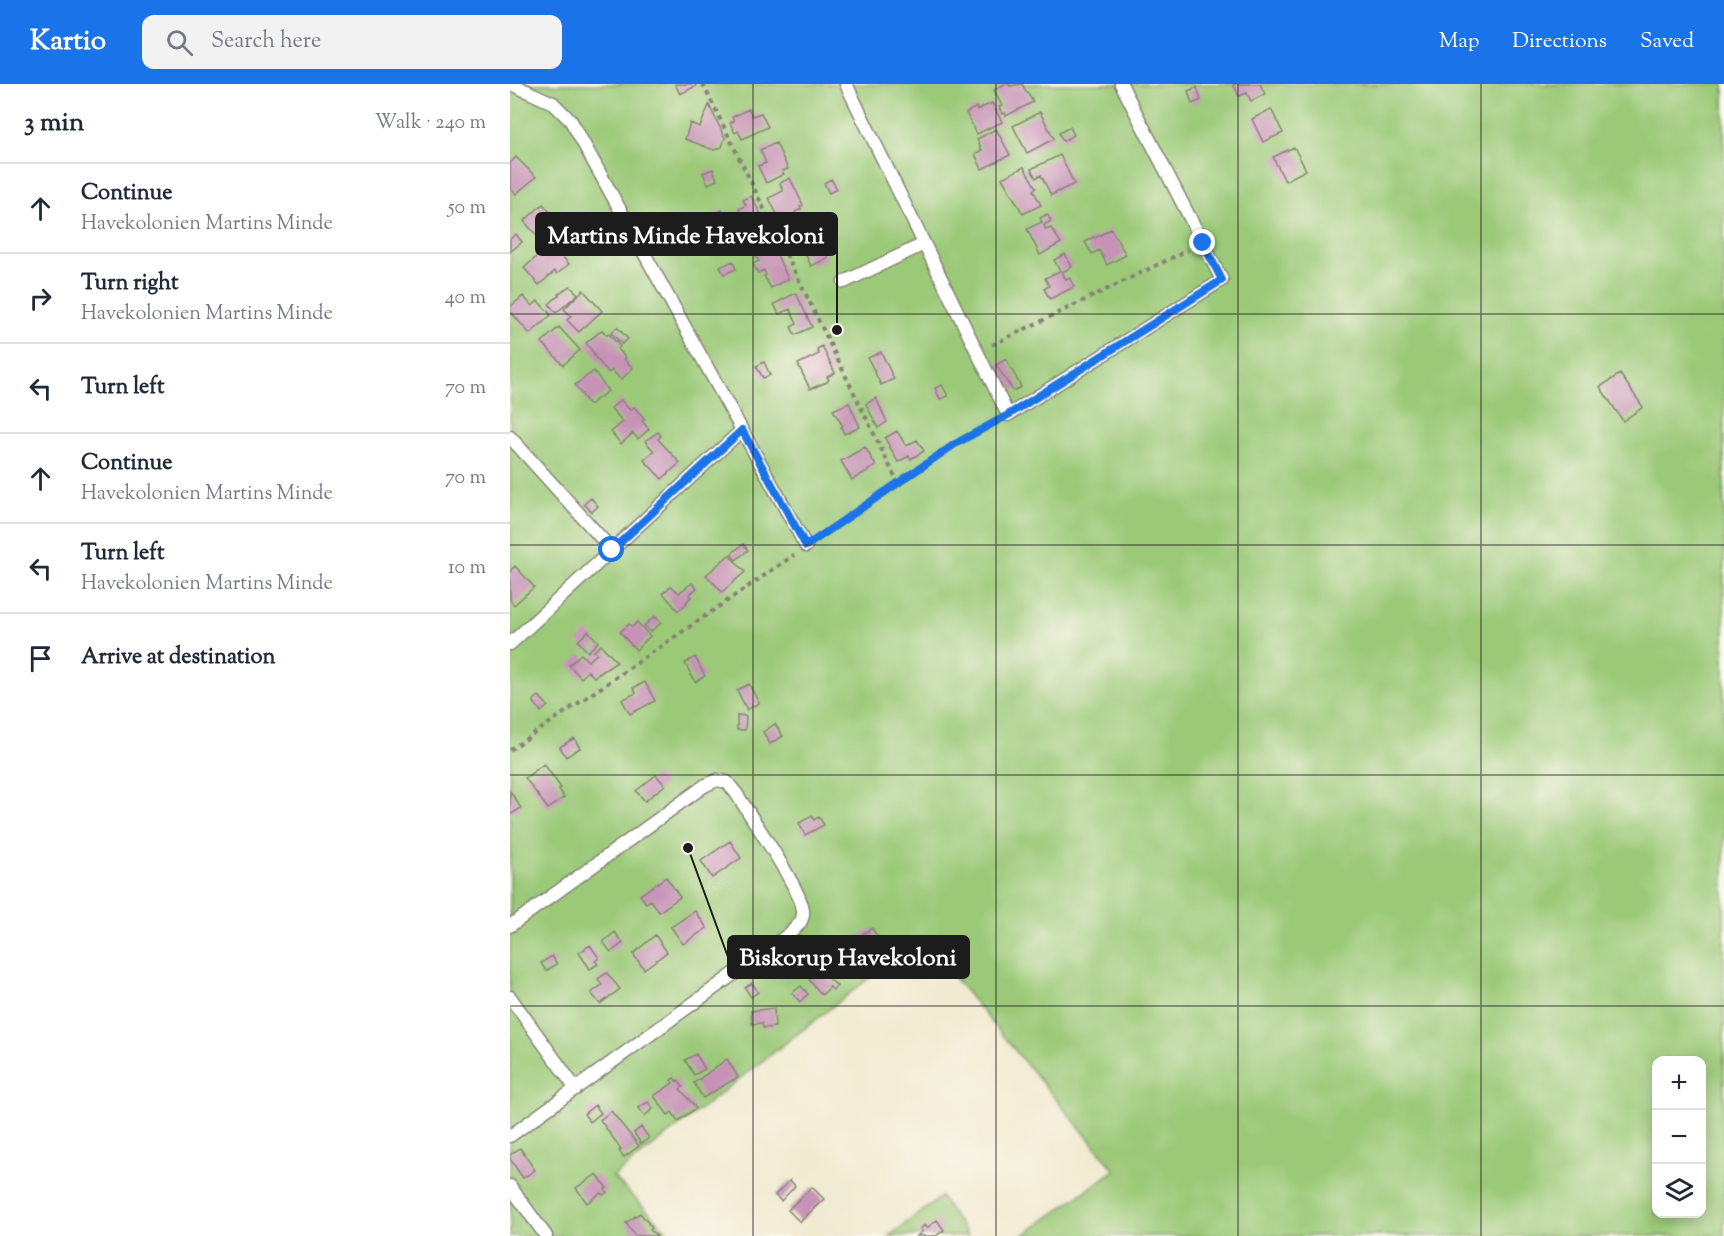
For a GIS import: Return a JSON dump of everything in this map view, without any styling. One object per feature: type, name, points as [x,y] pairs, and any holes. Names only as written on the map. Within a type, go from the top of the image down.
[{"type":"lane","points":[[511,84],[554,103],[571,121],[806,546]]},
{"type":"lane","points":[[846,84],[1008,415],[1222,280],[1120,84]]},
{"type":"lane","points":[[844,282],[924,244]]},
{"type":"lane","points":[[510,644],[742,430]]},
{"type":"lane","points":[[510,437],[612,550]]},
{"type":"lane","points":[[510,926],[704,786],[717,780],[727,782],[736,793],[796,891],[804,910],[802,921],[789,934],[510,1136]]},
{"type":"lane","points":[[510,997],[576,1089]]},
{"type":"lane","points":[[510,1186],[546,1236]]},
{"type":"path","points":[[703,84],[898,483]]},
{"type":"path","points":[[978,352],[1203,243]]},
{"type":"path","points":[[510,750],[955,444],[1008,415]]},
{"type":"green space","points":[[510,84],[1724,84],[1724,1236],[1022,1236],[1115,1170],[921,938],[613,1177],[673,1236],[510,1236]]},
{"type":"green space","points":[[941,1197],[968,1236],[889,1236]]},
{"type":"building","points":[[675,84],[695,84],[696,86],[680,94]]},
{"type":"building","points":[[1005,84],[1010,86],[1022,84],[1033,102],[1006,116],[1005,113],[1002,114],[999,107],[1002,106],[994,90]]},
{"type":"building","points":[[1233,84],[1260,84],[1265,94],[1251,101],[1247,93],[1239,96]]},
{"type":"building","points":[[1197,87],[1201,100],[1192,104],[1188,91]]},
{"type":"building","points":[[992,103],[1002,122],[977,134],[966,113],[976,107],[977,110]]},
{"type":"building","points":[[709,105],[725,138],[722,147],[714,150],[685,139],[690,123],[700,127]]},
{"type":"building","points":[[749,109],[752,116],[761,113],[768,127],[742,139],[738,131],[735,133],[730,123],[734,121],[732,117]]},
{"type":"building","points":[[1271,109],[1283,133],[1263,142],[1252,119]]},
{"type":"building","points":[[1040,112],[1054,139],[1027,153],[1013,126]]},
{"type":"building","points":[[1070,127],[1074,135],[1063,141],[1059,133]]},
{"type":"building","points":[[996,129],[1010,155],[982,169],[975,154],[982,150],[977,139]]},
{"type":"building","points":[[776,143],[788,169],[782,171],[784,174],[766,183],[758,166],[766,163],[760,150]]},
{"type":"building","points":[[1294,147],[1306,170],[1285,181],[1273,157]]},
{"type":"building","points":[[1060,155],[1074,184],[1051,195],[1041,175],[1036,178],[1031,169]]},
{"type":"building","points":[[516,157],[536,177],[516,194],[510,188],[510,163]]},
{"type":"building","points":[[1024,167],[1036,188],[1033,190],[1041,205],[1023,214],[1002,178]]},
{"type":"building","points":[[713,169],[717,180],[708,184],[703,173]]},
{"type":"building","points":[[790,178],[803,205],[795,212],[798,220],[783,227],[769,198],[783,191],[780,183]]},
{"type":"building","points":[[831,179],[837,189],[829,193],[824,183]]},
{"type":"building","points":[[751,196],[765,222],[763,223],[768,233],[760,237],[759,234],[755,236],[751,228],[749,229],[739,209],[746,205],[743,200]]},
{"type":"building","points":[[543,204],[556,219],[537,236],[524,221]]},
{"type":"building","points":[[722,210],[727,219],[723,221],[725,224],[718,228],[711,216]]},
{"type":"building","points":[[1047,214],[1051,221],[1044,225],[1046,230],[1051,228],[1061,243],[1040,255],[1027,229],[1042,222],[1040,218]]},
{"type":"building","points":[[1111,229],[1126,255],[1107,265],[1099,250],[1092,254],[1085,242]]},
{"type":"building","points":[[516,234],[522,242],[510,252],[510,239]]},
{"type":"building","points":[[801,240],[805,250],[821,243],[828,258],[811,266],[805,253],[799,255],[794,243]]},
{"type":"building","points":[[551,244],[569,264],[557,274],[555,271],[539,285],[524,268]]},
{"type":"building","points":[[773,246],[788,279],[771,288],[764,276],[766,275],[764,270],[758,273],[753,264],[759,261],[755,255]]},
{"type":"building","points":[[1065,254],[1072,267],[1062,272],[1066,280],[1070,278],[1074,287],[1050,299],[1044,289],[1049,286],[1045,278],[1060,271],[1054,260]]},
{"type":"building","points":[[733,261],[736,269],[724,274],[720,267]]},
{"type":"building","points":[[570,286],[578,294],[556,313],[549,304]]},
{"type":"building","points":[[583,290],[602,311],[579,332],[567,320],[571,316],[564,309]]},
{"type":"building","points":[[796,293],[812,327],[795,335],[791,327],[797,324],[790,309],[779,314],[774,304]]},
{"type":"building","points":[[523,296],[532,306],[538,301],[551,315],[530,334],[510,311],[510,307]]},
{"type":"building","points":[[559,327],[580,350],[563,365],[542,342]]},
{"type":"building","points":[[617,327],[628,339],[622,344],[611,333]]},
{"type":"building","points":[[602,330],[620,346],[618,349],[633,368],[621,380],[612,370],[609,373],[586,343]]},
{"type":"building","points":[[822,346],[835,373],[827,377],[829,380],[827,382],[810,389],[798,364],[819,354],[817,349]]},
{"type":"building","points":[[881,352],[894,379],[881,385],[868,358]]},
{"type":"building","points":[[1006,359],[1021,387],[1013,391],[996,365]]},
{"type":"building","points":[[764,362],[770,375],[763,378],[756,366]]},
{"type":"building","points":[[594,371],[608,391],[589,405],[575,385]]},
{"type":"building","points":[[1620,374],[1643,407],[1623,421],[1600,387]]},
{"type":"building","points":[[942,385],[948,396],[940,399],[935,388]]},
{"type":"building","points":[[876,398],[887,422],[878,428],[866,404]]},
{"type":"building","points":[[621,400],[630,410],[634,407],[645,419],[642,421],[649,429],[638,439],[633,433],[621,444],[611,432],[623,422],[611,408]]},
{"type":"building","points":[[849,403],[860,427],[844,434],[841,427],[843,426],[833,410]]},
{"type":"building","points":[[897,431],[906,446],[917,440],[924,451],[911,459],[909,456],[898,462],[885,438]]},
{"type":"building","points":[[658,432],[661,436],[658,439],[680,463],[662,479],[644,460],[654,451],[645,441]]},
{"type":"building","points":[[865,447],[876,466],[852,480],[841,461]]},
{"type":"building","points":[[591,498],[598,506],[592,512],[584,504]]},
{"type":"building","points":[[743,544],[748,550],[736,560],[731,554]]},
{"type":"building","points":[[729,555],[745,572],[722,592],[706,575]]},
{"type":"building","points":[[515,566],[534,587],[514,605],[510,600],[510,571]]},
{"type":"building","points":[[692,583],[697,588],[689,595],[691,597],[687,603],[678,611],[663,593],[671,586],[679,593]]},
{"type":"building","points":[[655,616],[661,623],[650,632],[644,626]]},
{"type":"building","points":[[637,622],[650,636],[636,650],[620,632],[629,624],[632,627]]},
{"type":"building","points":[[588,631],[598,642],[588,652],[578,641]]},
{"type":"building","points":[[601,645],[617,662],[594,677],[588,671],[581,678],[569,665],[581,654],[588,661],[597,654],[594,651]]},
{"type":"building","points":[[695,657],[705,676],[695,682],[685,663]]},
{"type":"building","points":[[645,682],[655,701],[630,714],[622,700],[636,693],[633,688]]},
{"type":"building","points":[[749,684],[759,703],[747,710],[737,690]]},
{"type":"building","points":[[539,696],[548,706],[541,712],[533,701]]},
{"type":"building","points":[[737,715],[746,716],[745,730],[737,730]]},
{"type":"building","points":[[775,724],[783,736],[770,744],[763,732]]},
{"type":"building","points":[[574,738],[580,748],[566,757],[560,747]]},
{"type":"building","points":[[544,764],[561,788],[559,789],[564,797],[548,809],[525,778]]},
{"type":"building","points":[[656,775],[665,785],[645,801],[636,791]]},
{"type":"building","points":[[510,791],[521,808],[510,815]]},
{"type":"building","points":[[812,816],[814,820],[819,817],[824,825],[805,835],[799,823]]},
{"type":"building","points":[[730,841],[741,858],[712,878],[701,861]]},
{"type":"building","points":[[666,877],[680,897],[659,912],[651,900],[646,903],[640,895]]},
{"type":"building","points":[[695,911],[707,928],[683,944],[671,927]]},
{"type":"building","points":[[872,928],[884,948],[868,958],[856,938]]},
{"type":"building","points":[[615,932],[623,943],[611,952],[603,942]]},
{"type":"building","points":[[655,935],[667,952],[644,969],[633,954]]},
{"type":"building","points":[[590,945],[599,958],[595,961],[598,964],[590,969],[579,953]]},
{"type":"building","points":[[552,956],[557,964],[546,971],[541,963]]},
{"type":"building","points":[[820,970],[837,986],[833,990],[830,987],[822,995],[809,980]]},
{"type":"building","points":[[607,973],[620,989],[600,1004],[591,993],[602,985],[598,979]]},
{"type":"building","points":[[752,983],[758,992],[751,997],[745,988]]},
{"type":"building","points":[[801,986],[808,994],[800,1002],[792,993]]},
{"type":"building","points":[[774,1008],[775,1027],[763,1028],[762,1023],[752,1024],[751,1011]]},
{"type":"building","points":[[696,1054],[705,1069],[694,1075],[685,1060]]},
{"type":"building","points":[[727,1059],[738,1077],[703,1098],[694,1083]]},
{"type":"building","points":[[674,1078],[678,1080],[683,1087],[680,1089],[696,1108],[678,1121],[672,1112],[668,1115],[654,1096],[673,1083],[671,1080]]},
{"type":"building","points":[[648,1102],[653,1109],[644,1116],[639,1108]]},
{"type":"building","points":[[595,1105],[601,1113],[590,1122],[584,1114]]},
{"type":"building","points":[[611,1111],[639,1146],[624,1157],[619,1151],[621,1149],[600,1120]]},
{"type":"building","points":[[641,1127],[649,1138],[641,1144],[634,1133]]},
{"type":"building","points":[[520,1148],[535,1170],[523,1178],[510,1159],[510,1155]]},
{"type":"building","points":[[597,1174],[607,1188],[605,1189],[607,1192],[603,1195],[601,1193],[587,1203],[576,1188]]},
{"type":"building","points":[[790,1180],[795,1186],[781,1201],[775,1195]]},
{"type":"building","points":[[812,1187],[824,1199],[800,1222],[788,1210]]},
{"type":"building","points":[[640,1213],[652,1228],[650,1230],[657,1236],[635,1236],[626,1223]]},
{"type":"building","points":[[937,1220],[944,1230],[936,1236],[917,1236],[925,1225],[927,1228]]},
{"type":"place","name":"Martins Minde Havekoloni","points":[[837,330]]},
{"type":"place","name":"Biskorup Havekoloni","points":[[688,848]]},
{"type":"route","points":[[612,550],[742,430],[806,546],[955,444],[1008,415],[1222,280],[1203,243]]}]
